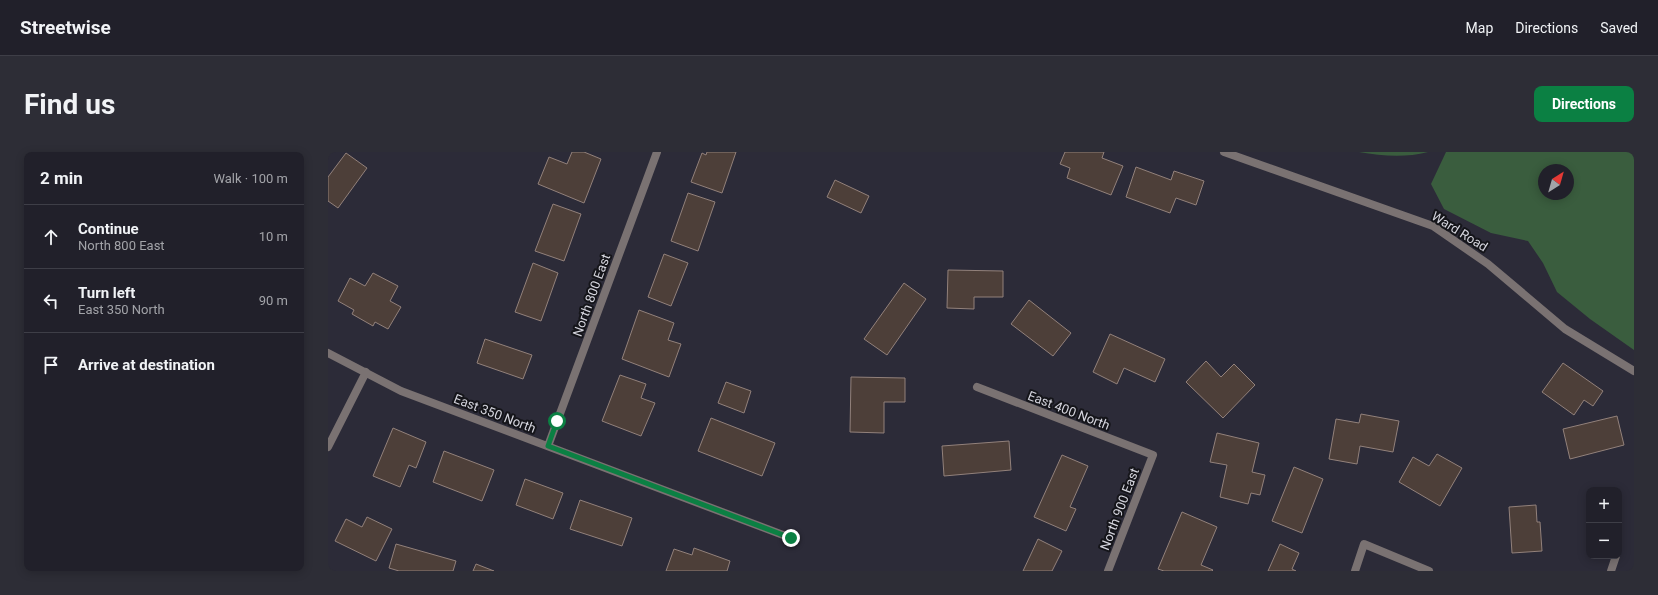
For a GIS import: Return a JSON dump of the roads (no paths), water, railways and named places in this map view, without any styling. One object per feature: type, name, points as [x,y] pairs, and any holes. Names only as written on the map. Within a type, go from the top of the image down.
[{"type":"street","name":"North 800 East","points":[[548,446],[657,152]]},
{"type":"street","name":"Ward Road","points":[[1224,152],[1433,226],[1488,264],[1565,330],[1634,371]]},
{"type":"street","name":"East 350 North","points":[[328,353],[401,391],[791,538]]},
{"type":"street","points":[[328,446],[366,372]]},
{"type":"street","name":"East 400 North","points":[[977,387],[1153,455]]},
{"type":"street","name":"North 900 East","points":[[1108,571],[1153,455]]},
{"type":"street","points":[[1355,571],[1364,544],[1429,571]]},
{"type":"street","points":[[1611,571],[1615,559]]}]
